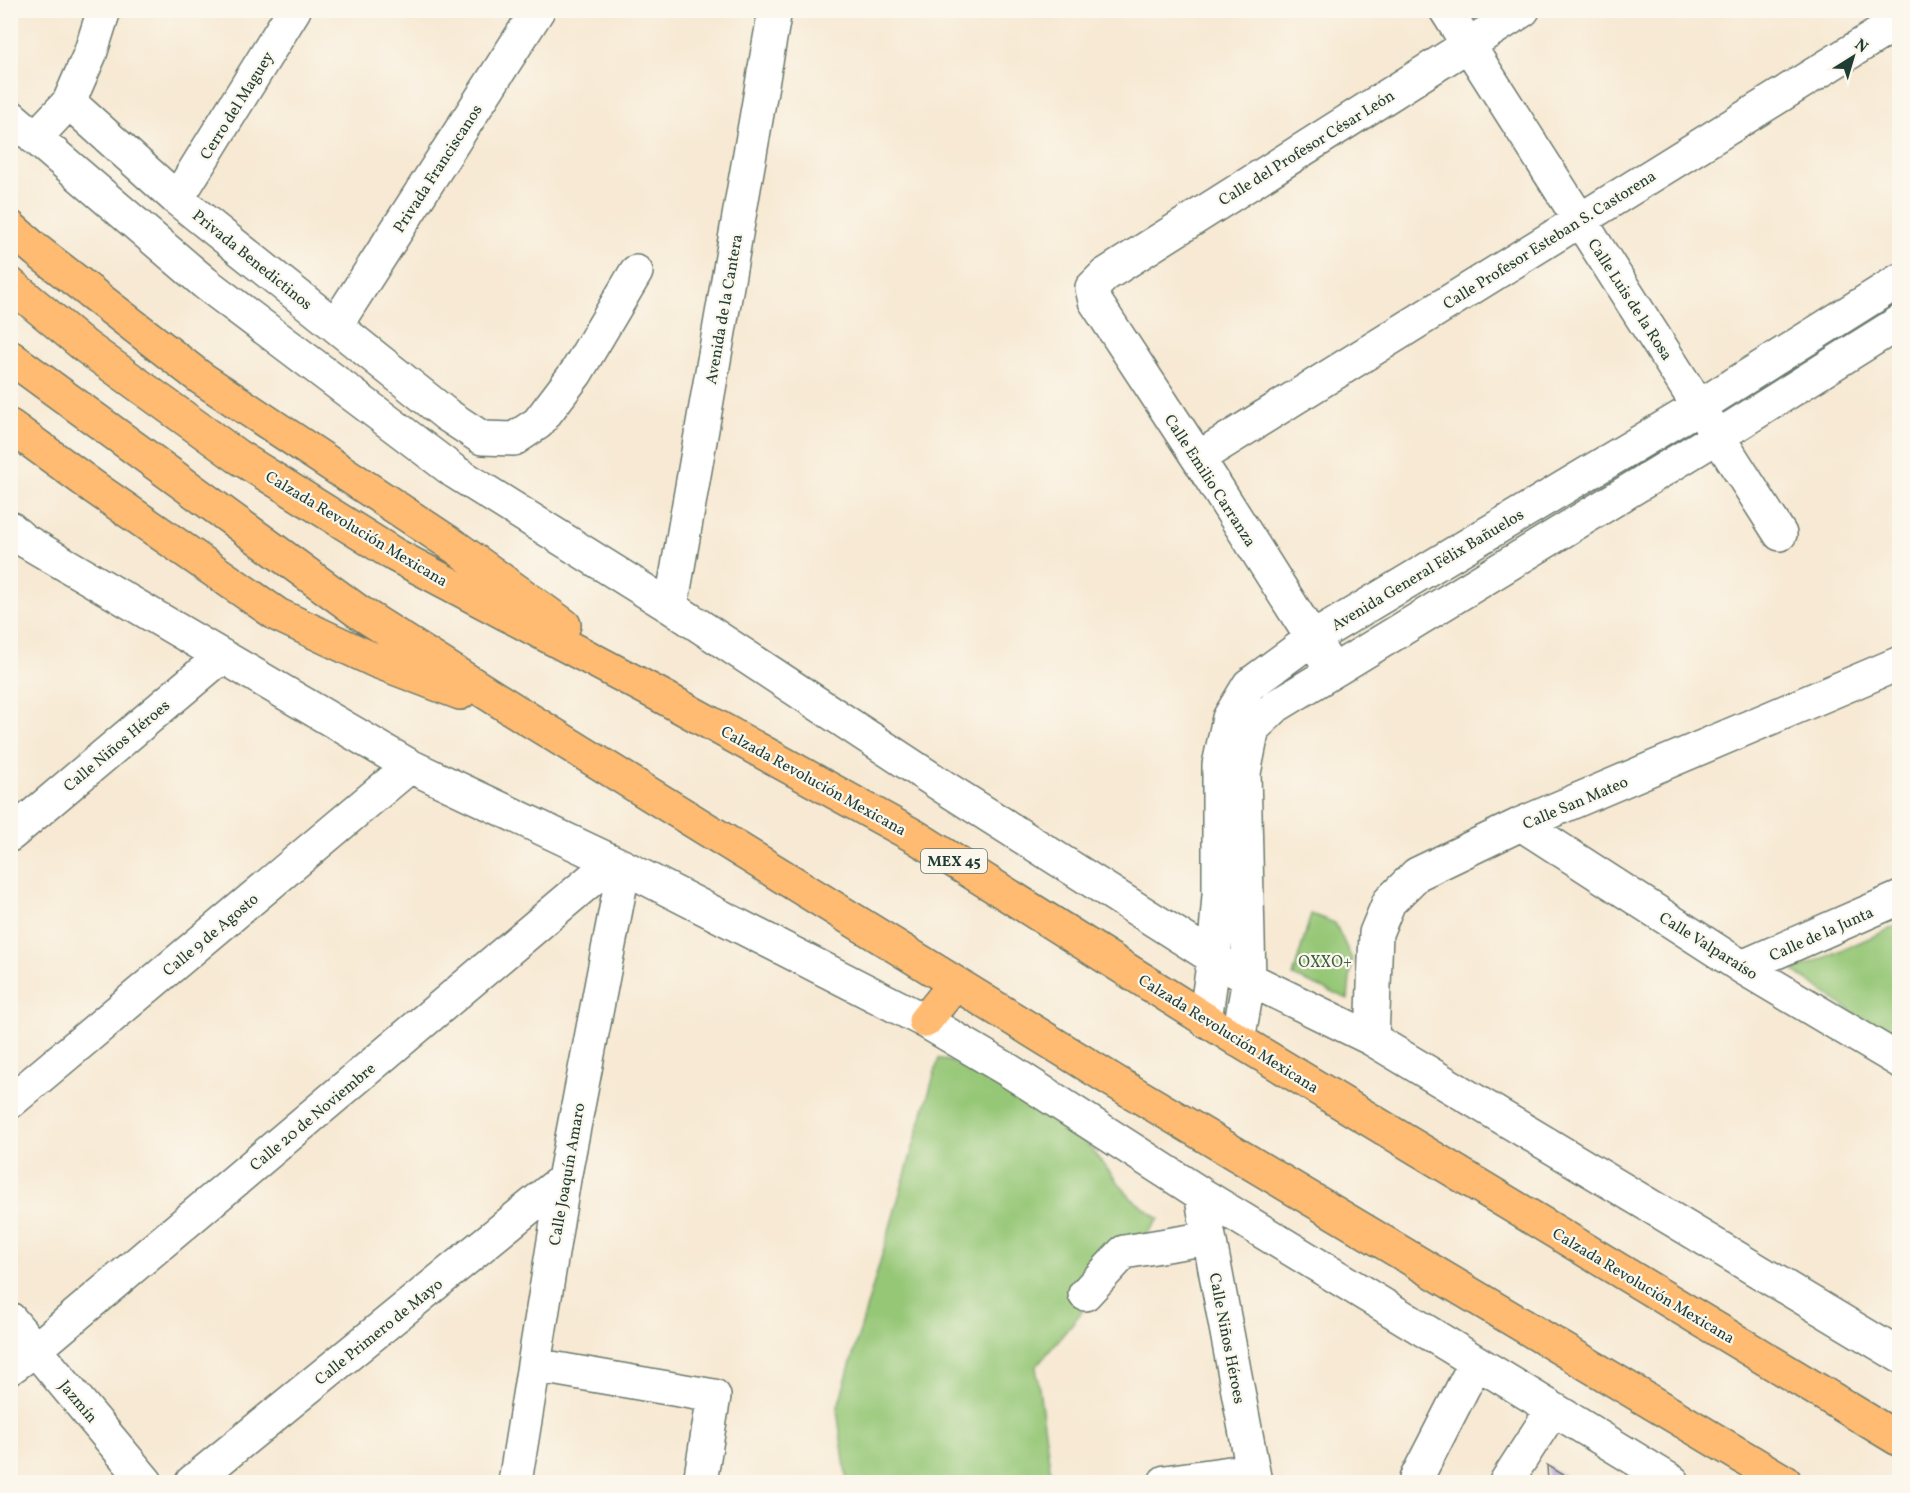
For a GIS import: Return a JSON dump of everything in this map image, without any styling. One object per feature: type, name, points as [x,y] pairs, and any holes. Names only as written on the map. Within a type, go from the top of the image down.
[{"type":"main road","points":[[10,227],[36,250],[201,378],[457,548],[665,698]]},
{"type":"main road","name":"Calzada Revolución Mexicana","points":[[10,284],[86,347],[237,456],[395,555],[665,698],[916,837],[1205,1020],[1899,1440]]},
{"type":"main road","points":[[10,357],[359,612],[1122,1086],[1785,1482]]},
{"type":"main road","points":[[10,426],[278,615],[376,661],[525,717]]},
{"type":"main road","points":[[925,1020],[955,984]]},
{"type":"street","points":[[35,138],[69,102],[90,54],[104,10]]},
{"type":"street","name":"Cerro del Maguey","points":[[177,199],[294,10]]},
{"type":"street","name":"Privada Franciscanos","points":[[336,326],[538,10]]},
{"type":"street","name":"Avenida de la Cantera","points":[[671,607],[775,10]]},
{"type":"street","name":"Calle Luis de la Rosa","points":[[1446,10],[1780,534]]},
{"type":"street","name":"Calle del Profesor César León","points":[[1092,288],[1105,275],[1523,10]]},
{"type":"street","name":"Calle Profesor Esteban S. Castorena","points":[[1198,458],[1899,21]]},
{"type":"street","name":"Privada Benedictinos","points":[[69,102],[177,199],[447,415],[482,438],[513,439],[538,423],[576,373],[636,272]]},
{"type":"street","points":[[10,116],[205,283],[455,472],[671,607],[947,789],[1214,958],[1250,979],[1372,1039],[1899,1356]]},
{"type":"street","name":"Calle Emilio Carranza","points":[[1092,288],[1095,301],[1333,671]]},
{"type":"street","name":"Avenida General Félix Bañuelos","points":[[1238,1040],[1250,979],[1241,723],[1249,685],[1313,638],[1895,292]]},
{"type":"street","points":[[1241,723],[1276,706],[1717,437],[1899,322]]},
{"type":"street","points":[[14,539],[410,765],[618,865],[925,1020],[1008,1070],[1201,1194],[1674,1482]]},
{"type":"street","name":"Calle Niños Héroes","points":[[10,834],[222,656]]},
{"type":"street","name":"Calle San Mateo","points":[[1372,1039],[1376,933],[1389,902],[1417,874],[1521,824],[1899,663]]},
{"type":"street","name":"Avenida General Félix Bañuelos","points":[[1205,1020],[1214,958],[1219,895],[1219,765],[1241,723]]},
{"type":"street","name":"Calle 9 de Agosto","points":[[10,1102],[410,765]]},
{"type":"street","name":"Calle Valparaíso","points":[[1521,824],[1742,967],[1899,1061]]},
{"type":"street","name":"Calle Joaquín Amaro","points":[[515,1482],[618,865]]},
{"type":"street","name":"Calle 20 de Noviembre","points":[[23,1358],[618,865]]},
{"type":"street","name":"Calle de la Junta","points":[[1742,967],[1899,898]]},
{"type":"street","name":"Calle Primero de Mayo","points":[[192,1482],[564,1179]]},
{"type":"street","name":"Calle Niños Héroes","points":[[1201,1194],[1254,1476]]},
{"type":"street","points":[[1085,1294],[1125,1252],[1209,1238]]},
{"type":"street","name":"Jazmín","points":[[10,1319],[23,1358],[146,1482]]},
{"type":"street","points":[[1416,1482],[1476,1362]]},
{"type":"street","points":[[534,1365],[714,1396],[699,1482]]},
{"type":"street","points":[[1506,1482],[1553,1409]]},
{"type":"street","points":[[1165,1482],[1254,1476]]},
{"type":"green space","name":"OXXO+","points":[[1311,914],[1335,923],[1352,959],[1348,999],[1293,976]]},
{"type":"green space","points":[[1899,925],[1899,1045],[1794,971]]},
{"type":"green space","points":[[939,1058],[992,1077],[1034,1103],[1086,1143],[1131,1198],[1159,1219],[1036,1367],[1052,1482],[847,1482],[837,1410]]},
{"type":"building","points":[[1547,1465],[1575,1482],[1548,1482]]}]
